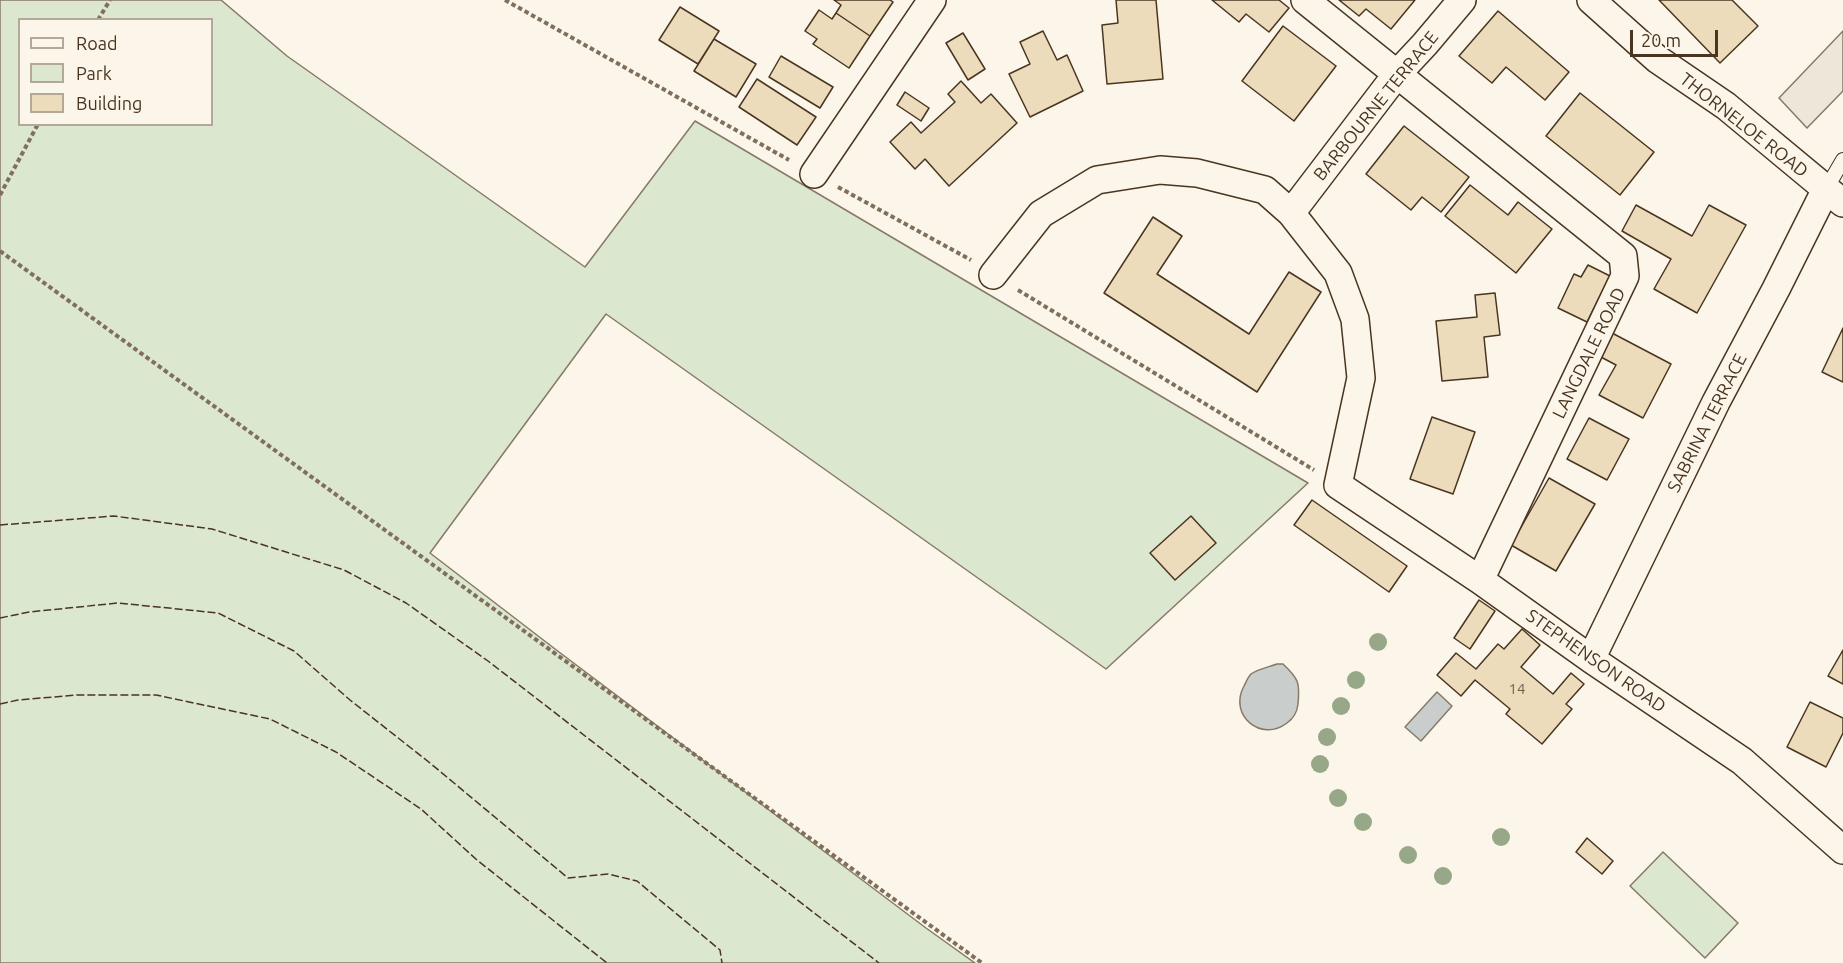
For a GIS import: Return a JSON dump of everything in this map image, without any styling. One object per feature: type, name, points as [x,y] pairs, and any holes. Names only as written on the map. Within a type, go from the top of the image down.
[{"type":"street","points":[[814,174],[932,0]]},
{"type":"street","name":"LANGDALE ROAD","points":[[1305,0],[1623,256],[1625,276],[1480,580]]},
{"type":"street","name":"BARBOURNE TERRACE","points":[[1291,213],[1397,74],[1462,0]]},
{"type":"street","name":"THORNELOE ROAD","points":[[1591,0],[1657,59],[1726,106],[1834,196]]},
{"type":"street","points":[[993,275],[1041,214],[1097,180],[1160,170],[1197,173],[1265,190],[1291,213],[1338,273],[1355,319],[1361,378],[1338,485]]},
{"type":"street","name":"SABRINA TERRACE","points":[[1591,659],[1716,402],[1776,289],[1834,196]]},
{"type":"street","name":"STEPHENSON ROAD","points":[[1338,485],[1742,761],[1843,850]]},
{"type":"lane","points":[[1834,196],[1843,160]]},
{"type":"path","points":[[99,18],[110,0]]},
{"type":"path","points":[[505,0],[970,260],[1338,485]]},
{"type":"path","points":[[0,195],[37,126]]},
{"type":"path","points":[[0,251],[982,963]]},
{"type":"green space","points":[[0,0],[221,0],[287,56],[585,267],[695,121],[1308,483],[1106,669],[606,314],[430,553],[975,963],[0,963]]},
{"type":"green space","points":[[1663,852],[1738,923],[1705,958],[1630,886]]},
{"type":"shaded area","points":[[1843,31],[1843,91],[1807,128],[1779,98]]},
{"type":"shaded area","points":[[1283,664],[1297,682],[1299,691],[1297,710],[1289,721],[1277,728],[1267,730],[1258,728],[1244,716],[1240,707],[1240,697],[1251,674]]},
{"type":"shaded area","points":[[1437,692],[1452,706],[1421,741],[1405,727]]},
{"type":"building","points":[[834,0],[890,0],[893,2],[870,36],[836,13],[841,5]]},
{"type":"building","points":[[1116,0],[1156,0],[1163,79],[1107,84],[1102,25],[1118,23]]},
{"type":"building","points":[[1212,0],[1279,0],[1289,8],[1269,32],[1246,14],[1239,22]]},
{"type":"building","points":[[1339,0],[1415,0],[1391,29],[1366,9],[1359,16]]},
{"type":"building","points":[[1659,0],[1732,0],[1758,26],[1720,63]]},
{"type":"building","points":[[680,7],[719,31],[698,64],[659,40]]},
{"type":"building","points":[[819,10],[832,19],[836,13],[870,36],[849,68],[813,44],[817,39],[805,31]]},
{"type":"building","points":[[1498,11],[1569,72],[1545,100],[1506,67],[1492,83],[1459,56]]},
{"type":"building","points":[[1283,26],[1336,66],[1294,121],[1242,81]]},
{"type":"building","points":[[1043,31],[1057,60],[1067,55],[1083,91],[1030,117],[1009,74],[1030,64],[1020,42]]},
{"type":"building","points":[[963,33],[985,69],[968,80],[946,43]]},
{"type":"building","points":[[714,39],[756,64],[736,97],[694,71]]},
{"type":"building","points":[[781,56],[833,87],[820,108],[769,77]]},
{"type":"building","points":[[757,79],[816,117],[797,145],[739,107]]},
{"type":"building","points":[[961,81],[981,103],[991,94],[1017,123],[949,186],[925,159],[915,169],[890,142],[911,122],[921,133],[955,102],[948,94]]},
{"type":"building","points":[[905,92],[929,108],[921,121],[897,105]]},
{"type":"building","points":[[1580,93],[1654,152],[1620,195],[1546,136]]},
{"type":"building","points":[[1404,126],[1469,177],[1441,212],[1422,197],[1411,210],[1366,174]]},
{"type":"building","points":[[1470,185],[1508,215],[1518,202],[1552,229],[1516,273],[1445,216]]},
{"type":"building","points":[[1636,205],[1692,236],[1709,205],[1746,225],[1697,313],[1654,289],[1671,259],[1622,231]]},
{"type":"building","points":[[1153,217],[1182,236],[1157,274],[1249,334],[1289,272],[1321,292],[1257,392],[1104,293]]},
{"type":"building","points":[[1588,265],[1610,276],[1587,322],[1558,308],[1574,274],[1581,277]]},
{"type":"building","points":[[1495,293],[1500,335],[1484,337],[1488,377],[1442,381],[1436,321],[1477,317],[1475,295]]},
{"type":"building","points":[[1843,328],[1843,382],[1822,372]]},
{"type":"building","points":[[1612,333],[1671,364],[1643,418],[1599,395],[1616,365],[1599,356]]},
{"type":"building","points":[[1432,417],[1475,432],[1453,494],[1410,479]]},
{"type":"building","points":[[1589,418],[1629,439],[1607,480],[1567,459]]},
{"type":"building","points":[[1549,478],[1595,504],[1556,571],[1511,545]]},
{"type":"building","points":[[1312,500],[1407,566],[1389,592],[1294,525]]},
{"type":"building","points":[[1191,516],[1216,543],[1175,580],[1150,553]]},
{"type":"building","points":[[1479,600],[1495,611],[1470,649],[1454,638]]},
{"type":"building","points":[[1522,629],[1540,645],[1521,667],[1553,694],[1571,673],[1584,684],[1566,704],[1572,709],[1542,744],[1506,714],[1510,709],[1475,680],[1461,696],[1437,675],[1456,653],[1476,669],[1498,644],[1504,649]]},
{"type":"building","points":[[1843,650],[1843,684],[1828,676]]},
{"type":"building","points":[[1810,702],[1843,718],[1843,733],[1826,767],[1787,747]]},
{"type":"building","points":[[1587,838],[1613,861],[1602,874],[1576,852]]},
{"type":"fence","points":[[0,525],[114,516],[212,529],[344,570],[406,603],[488,661],[879,963]]},
{"type":"fence","points":[[0,618],[29,612],[118,603],[218,613],[294,651],[350,700],[568,878],[608,874],[637,881],[720,950],[722,963]]},
{"type":"fence","points":[[0,704],[18,700],[77,695],[156,695],[270,719],[336,752],[421,809],[477,860],[607,963]]}]
